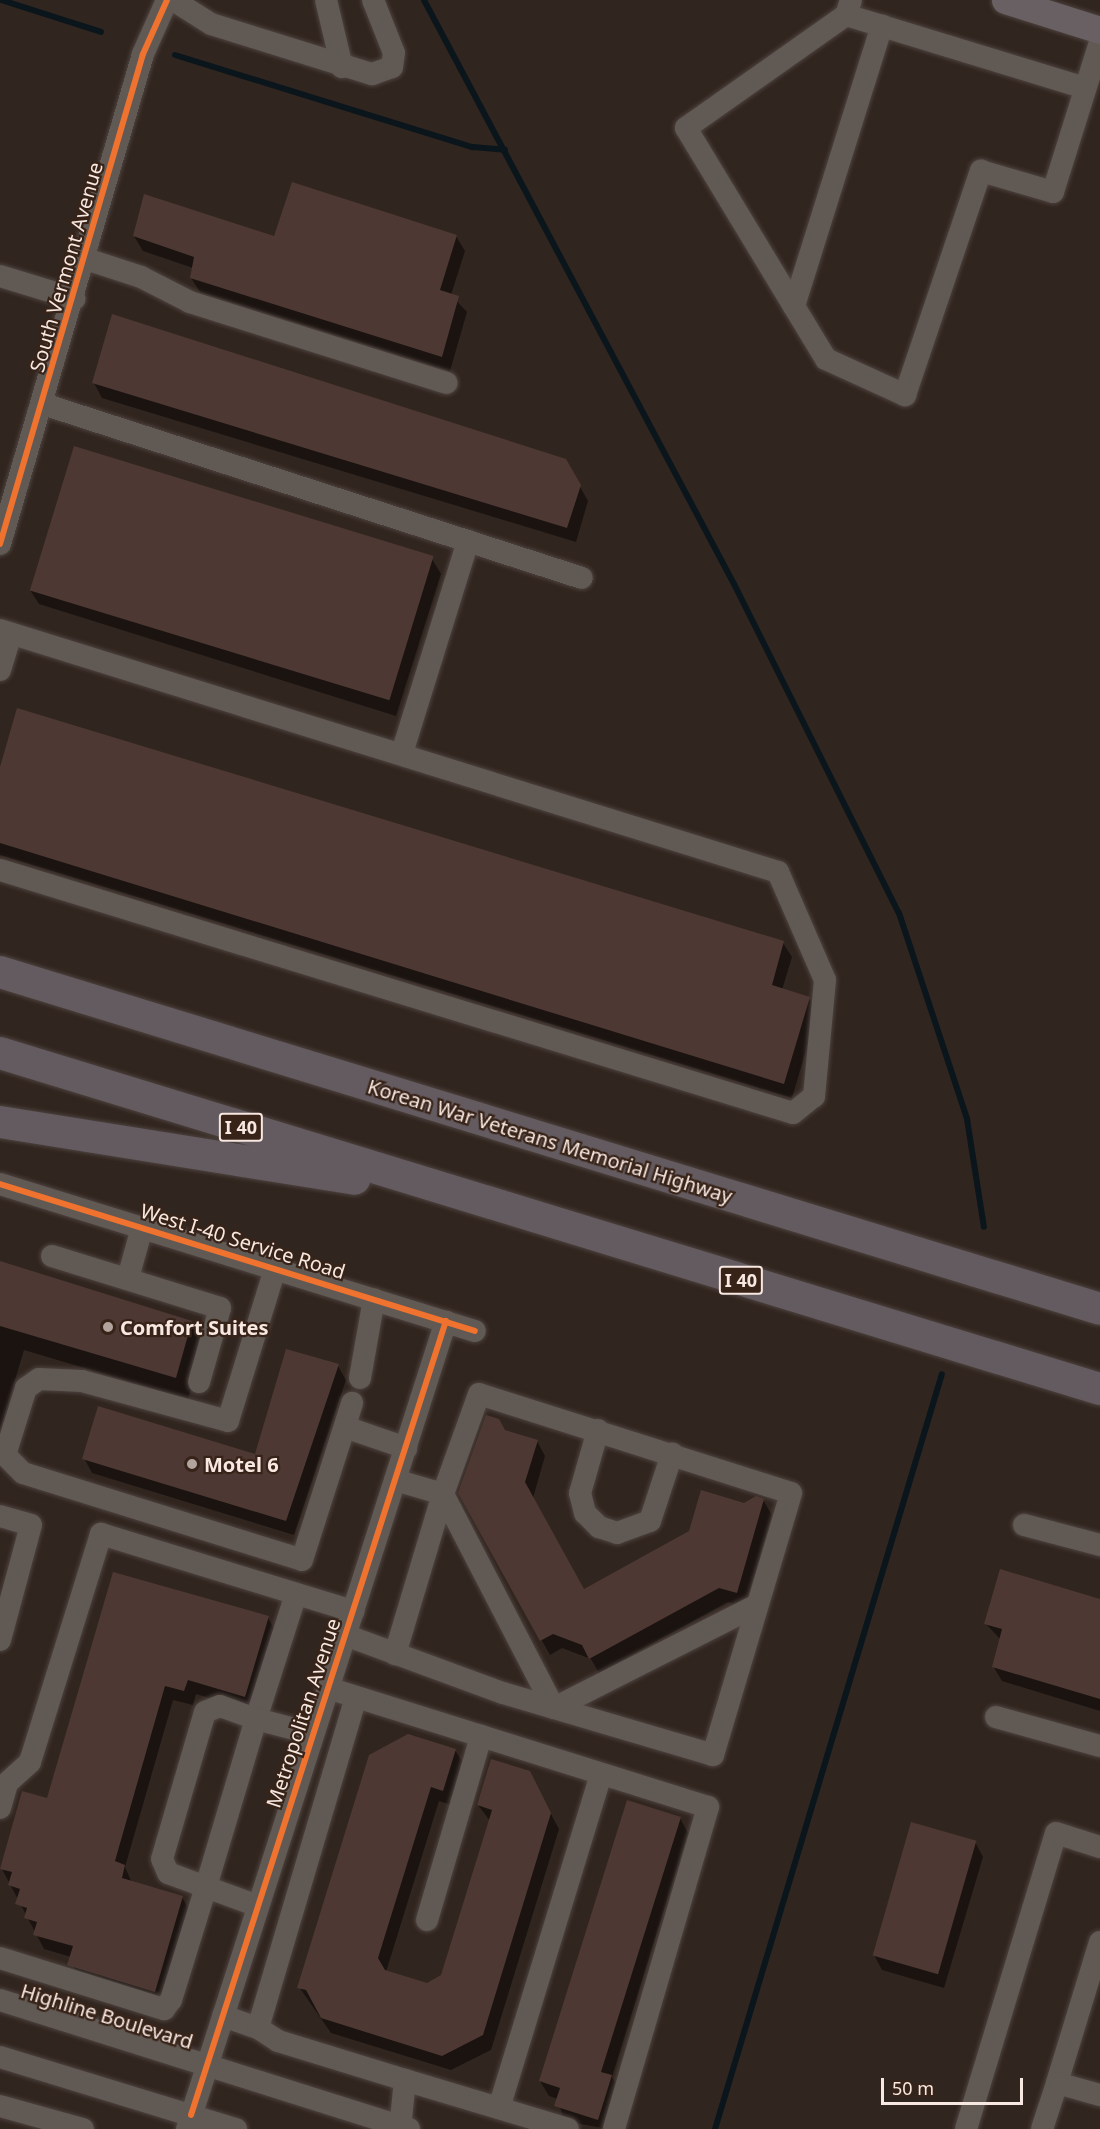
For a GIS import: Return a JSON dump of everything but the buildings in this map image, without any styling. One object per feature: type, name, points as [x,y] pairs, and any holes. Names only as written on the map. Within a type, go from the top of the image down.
[{"type":"highway","name":"Korean War Veterans Memorial Highway","points":[[0,972],[1100,1309]]},
{"type":"highway","name":"I 40","points":[[0,1053],[1100,1389]]},
{"type":"highway","points":[[0,1122],[481,1201]]},
{"type":"main road","points":[[1005,0],[1100,30]]},
{"type":"street","name":"South Vermont Avenue","points":[[0,544],[75,299],[143,54],[166,0]]},
{"type":"street","points":[[173,0],[211,24],[342,67],[372,74],[392,67],[394,53],[373,0]]},
{"type":"street","points":[[326,0],[342,67]]},
{"type":"street","points":[[1085,88],[882,26],[848,7],[686,128],[826,358],[905,395],[981,171],[1053,192],[1100,42]]},
{"type":"street","points":[[794,306],[882,26]]},
{"type":"street","points":[[86,259],[141,277],[190,302],[447,383]]},
{"type":"street","points":[[0,276],[75,299]]},
{"type":"street","points":[[43,404],[582,578]]},
{"type":"street","points":[[402,753],[468,541]]},
{"type":"street","points":[[0,670],[6,632],[402,753],[778,872],[825,980],[811,1102],[793,1113],[0,870]]},
{"type":"street","name":"West I-40 Service Road","points":[[0,1184],[476,1332]]},
{"type":"street","points":[[128,1278],[142,1228]]},
{"type":"street","points":[[52,1256],[220,1308],[199,1382]]},
{"type":"street","points":[[276,1269],[228,1421],[82,1381],[39,1379],[26,1388],[5,1455],[23,1473],[303,1560],[352,1403]]},
{"type":"street","points":[[360,1377],[374,1299]]},
{"type":"street","name":"Metropolitan Avenue","points":[[189,2122],[446,1321]]},
{"type":"street","points":[[345,1635],[396,1654],[554,1708],[713,1755],[791,1493],[479,1394],[443,1494],[396,1654]]},
{"type":"street","points":[[345,1427],[405,1448]]},
{"type":"street","points":[[598,1430],[580,1493],[585,1513],[599,1527],[616,1533],[650,1521],[672,1454]]},
{"type":"street","points":[[395,1480],[443,1494],[554,1708]]},
{"type":"street","points":[[0,1516],[31,1525],[8,1583],[0,1640]]},
{"type":"street","points":[[1024,1526],[1100,1545]]},
{"type":"street","points":[[0,1808],[7,1783],[30,1762],[101,1534],[295,1597],[353,1611]]},
{"type":"street","points":[[0,1958],[164,2009],[171,2000],[295,1597]]},
{"type":"street","points":[[554,1708],[758,1605]]},
{"type":"street","points":[[328,1688],[708,1807],[614,2129]]},
{"type":"street","points":[[258,2028],[356,1697]]},
{"type":"street","points":[[258,1906],[168,1874],[162,1859],[205,1712],[220,1706],[256,1719],[313,1734]]},
{"type":"street","points":[[996,1717],[1100,1746]]},
{"type":"street","points":[[427,1920],[481,1736]]},
{"type":"street","points":[[499,2108],[601,1774]]},
{"type":"street","points":[[966,2129],[1056,1833],[1100,1847]]},
{"type":"street","points":[[1042,2129],[1100,1942]]},
{"type":"street","name":"Highline Boulevard","points":[[0,2000],[403,2128]]},
{"type":"street","points":[[223,2016],[258,2028],[278,2041],[568,2129]]},
{"type":"street","points":[[0,2057],[189,2122],[236,2129]]},
{"type":"street","points":[[403,2128],[405,2080]]},
{"type":"street","points":[[1057,2083],[1100,2096]]},
{"type":"street","points":[[0,2106],[83,2129]]},
{"type":"waterway","points":[[1,0],[101,32]]},
{"type":"waterway","points":[[424,0],[734,584],[899,913],[967,1119],[984,1227]]},
{"type":"waterway","points":[[175,55],[473,147],[505,150]]},
{"type":"waterway","points":[[715,2129],[942,1374]]},
{"type":"cycle path","points":[[0,544],[143,54],[167,0]]},
{"type":"cycle path","points":[[0,1184],[475,1331]]},
{"type":"cycle path","points":[[191,2115],[446,1321]]},
{"type":"place","name":"Comfort Suites","points":[[108,1327]]},
{"type":"place","name":"Motel 6","points":[[192,1464]]}]
